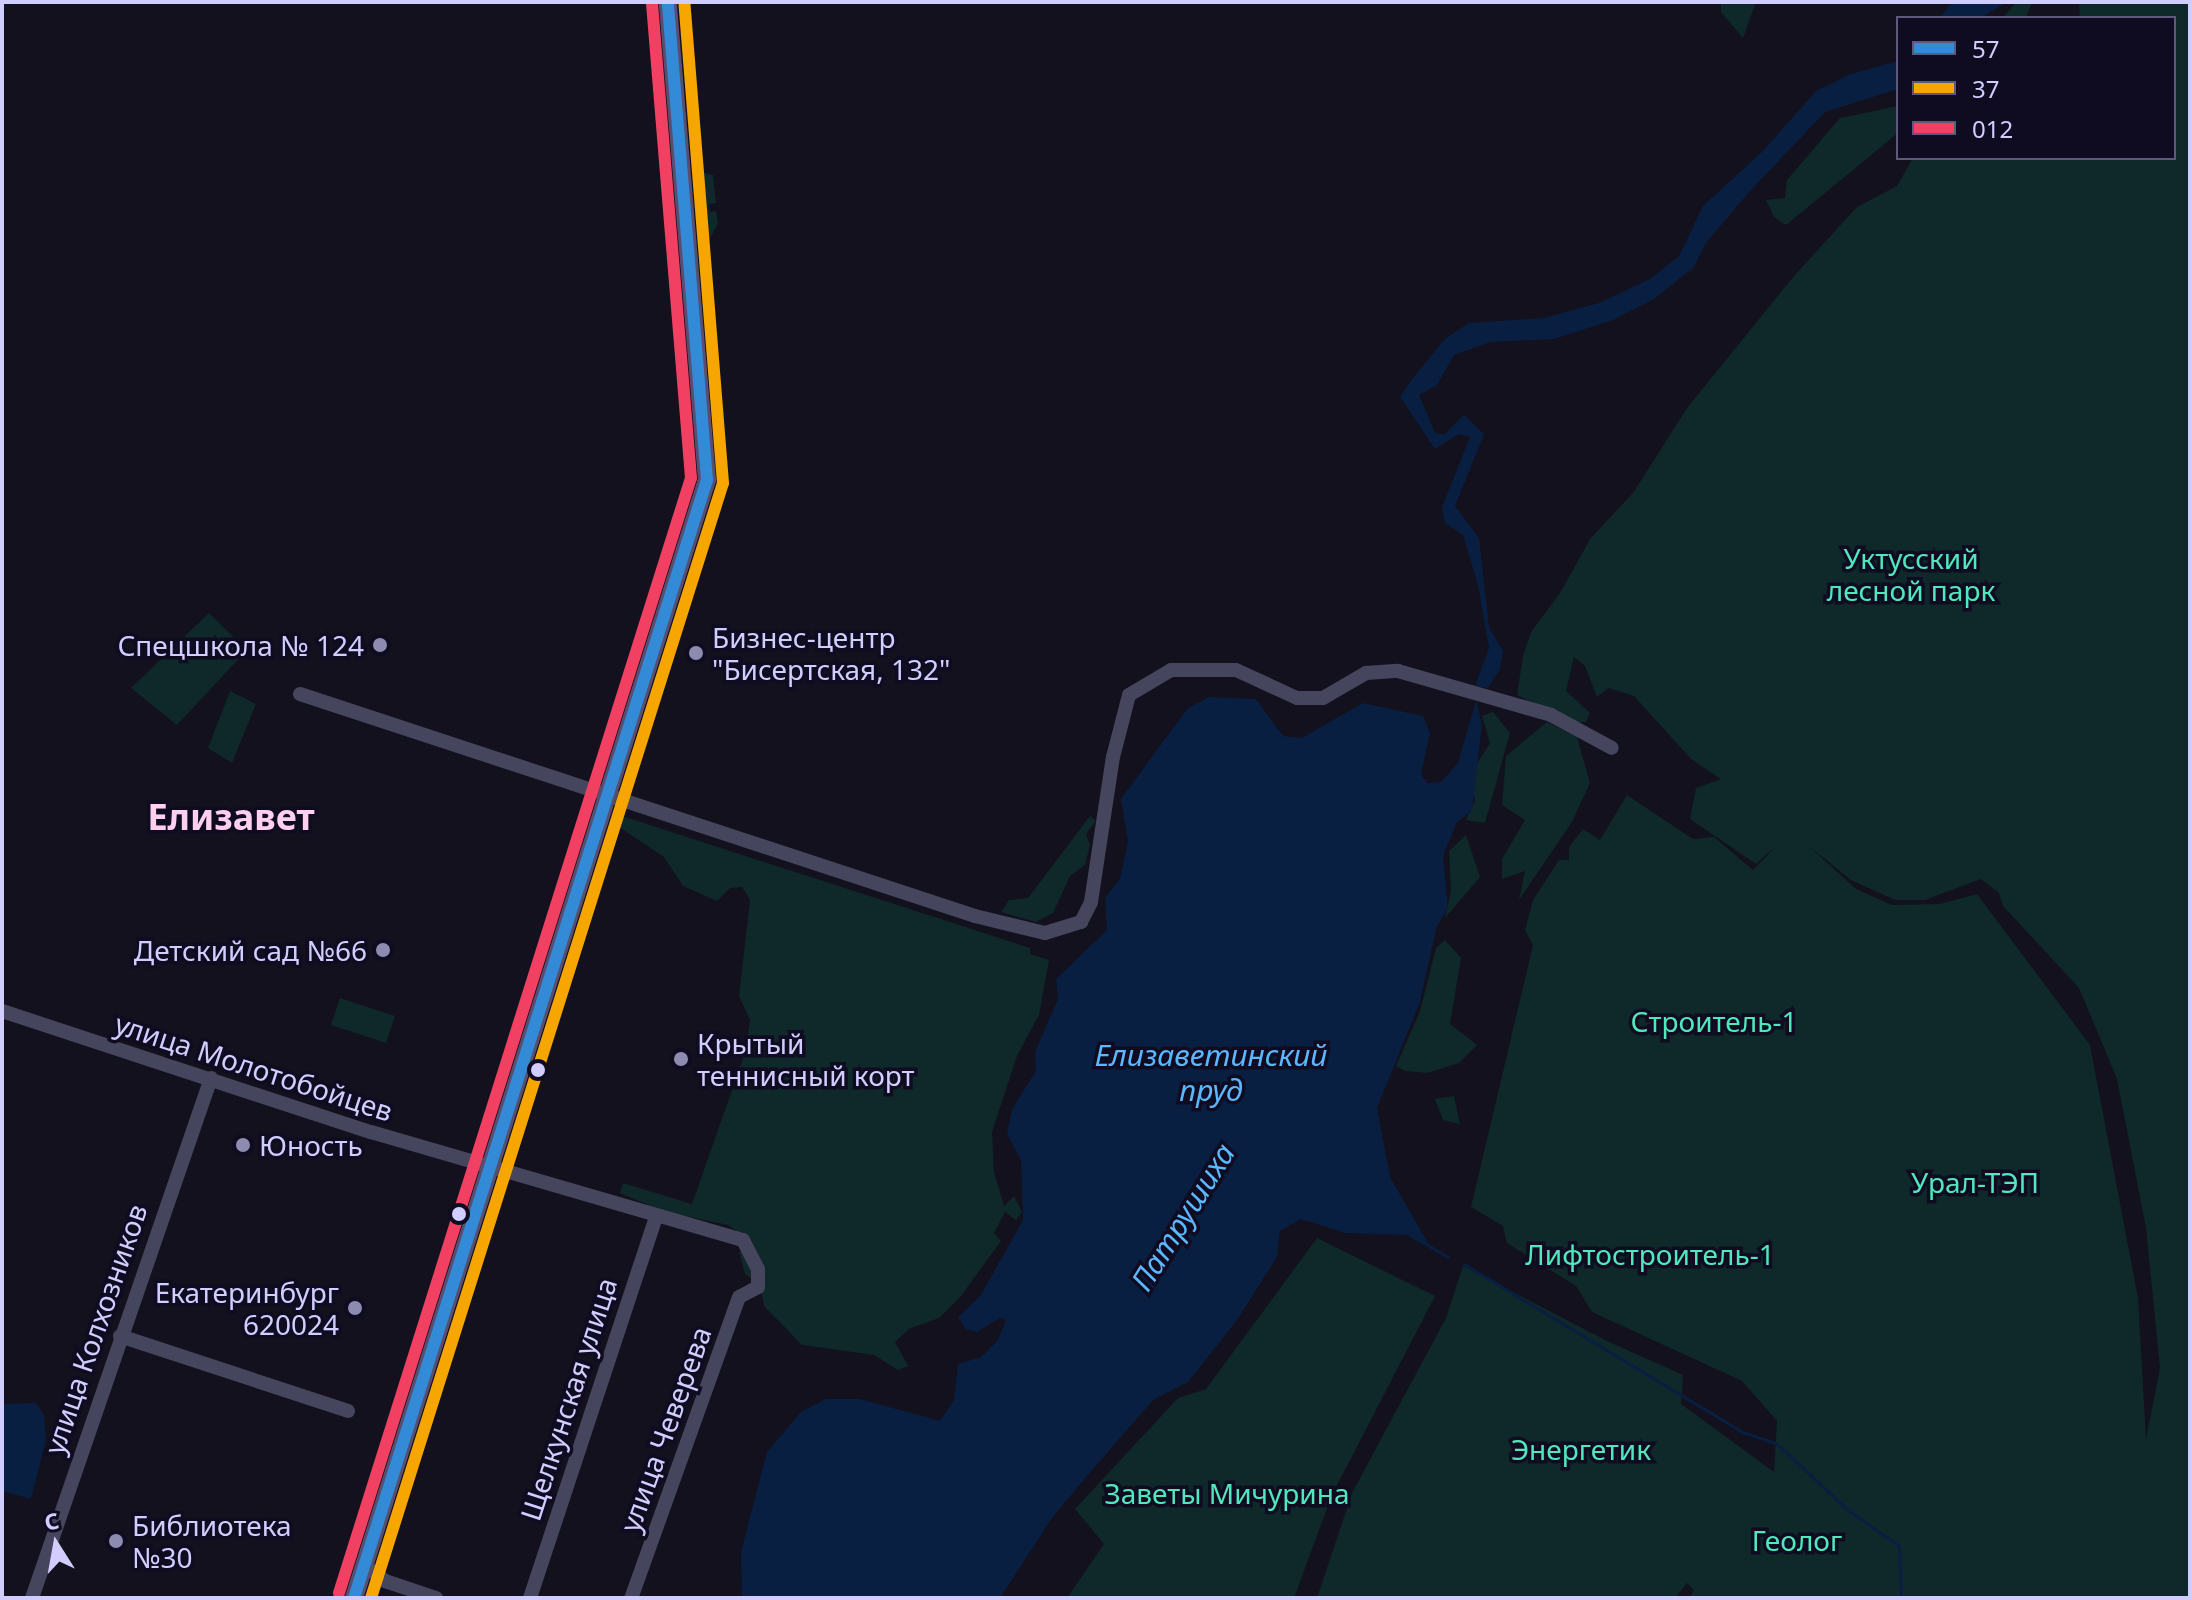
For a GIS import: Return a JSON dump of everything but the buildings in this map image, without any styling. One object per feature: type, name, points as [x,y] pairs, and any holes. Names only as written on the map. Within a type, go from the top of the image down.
[{"type":"main road","points":[[354,1598],[693,533],[707,480],[668,2]]},
{"type":"street","points":[[300,694],[427,739],[608,793],[975,916],[1045,933],[1081,922],[1091,902],[1113,757],[1129,695],[1171,670],[1236,670],[1297,698],[1323,698],[1366,673],[1398,671],[1551,715],[1612,748]]},
{"type":"street","name":"улица Молотобойцев","points":[[2,1011],[492,1168],[743,1240],[758,1269],[758,1287]]},
{"type":"street","name":"улица Колхозников","points":[[32,1598],[211,1078]]},
{"type":"street","name":"Щелкунская улица","points":[[530,1598],[656,1216]]},
{"type":"street","name":"улица Чеверева","points":[[631,1598],[739,1297],[758,1287]]},
{"type":"street","points":[[120,1336],[348,1411]]},
{"type":"street","points":[[364,1565],[385,1581],[436,1598]]},
{"type":"green space","points":[[1721,2],[1756,2],[1743,38],[1721,12]]},
{"type":"green space","points":[[2016,2],[2032,2],[2027,16],[2005,16]]},
{"type":"green space","points":[[2079,2],[2190,2],[2190,1598],[1690,1598],[1694,1590],[1687,1583],[1675,1598],[1317,1598],[1352,1493],[1446,1318],[1463,1266],[1607,1341],[1683,1375],[1681,1404],[1774,1472],[1777,1421],[1742,1381],[1592,1312],[1576,1286],[1507,1243],[1503,1226],[1471,1207],[1533,945],[1525,930],[1533,900],[1559,860],[1569,860],[1569,847],[1583,829],[1600,840],[1627,795],[1693,839],[1714,837],[1753,870],[1776,846],[1756,864],[1690,819],[1696,788],[1721,779],[1691,759],[1634,696],[1609,688],[1597,697],[1585,666],[1574,657],[1566,691],[1590,713],[1586,722],[1571,722],[1517,695],[1523,656],[1531,632],[1560,593],[1590,539],[1633,493],[1687,408],[1794,276],[1857,207],[1897,186],[1912,160],[2176,160],[2176,16],[2080,16]],"holes":[[[1810,847],[1851,880],[1895,900],[1925,900],[1981,879],[1999,893],[2003,906],[2079,988],[2117,1079],[2146,1228],[2160,1368],[2146,1439],[2138,1298],[2090,1045],[1977,894],[1940,904],[1892,905],[1856,889]]]},
{"type":"green space","points":[[1896,106],[1896,135],[1786,225],[1774,217],[1766,200],[1785,198],[1787,180],[1840,118]]},
{"type":"green space","points":[[702,172],[713,175],[716,203],[709,204],[710,212],[716,211],[718,223],[711,237],[707,238]]},
{"type":"green space","points":[[209,613],[247,650],[177,725],[131,688]]},
{"type":"green space","points":[[230,691],[256,704],[232,763],[208,748]]},
{"type":"green space","points":[[1493,712],[1510,733],[1485,823],[1466,820],[1475,801],[1471,774],[1490,743],[1482,716]]},
{"type":"green space","points":[[1547,722],[1577,737],[1590,783],[1572,822],[1519,900],[1525,871],[1502,879],[1502,859],[1525,820],[1502,805],[1506,756]]},
{"type":"green space","points":[[616,814],[1030,948],[1030,954],[1049,960],[1039,1015],[1017,1056],[992,1132],[994,1172],[1004,1206],[1014,1196],[1022,1212],[1016,1220],[1005,1212],[994,1233],[1001,1241],[961,1296],[939,1318],[909,1329],[895,1342],[908,1366],[898,1370],[874,1355],[802,1345],[764,1306],[760,1285],[745,1274],[739,1252],[746,1252],[747,1238],[728,1225],[666,1212],[620,1193],[623,1183],[692,1204],[745,1053],[750,1020],[739,996],[750,900],[742,887],[730,888],[717,901],[683,886],[664,857],[610,821]]},
{"type":"green space","points":[[1090,816],[1096,821],[1086,834],[1090,845],[1085,865],[1070,876],[1053,913],[1036,922],[1001,912],[1009,900],[1028,898]]},
{"type":"green space","points":[[1466,835],[1480,877],[1445,918],[1451,890],[1449,851]]},
{"type":"green space","points":[[1445,940],[1461,958],[1450,1024],[1477,1045],[1459,1063],[1427,1073],[1405,1071],[1396,1066],[1420,1011],[1436,948]]},
{"type":"green space","points":[[340,998],[395,1016],[386,1043],[331,1025]]},
{"type":"green space","points":[[1454,1096],[1460,1124],[1443,1120],[1435,1099]]},
{"type":"green space","name":"Заветы Мичурина","points":[[1317,1238],[1435,1296],[1332,1495],[1294,1598],[1067,1598],[1104,1544],[1075,1509],[1178,1398],[1206,1389]]},
{"type":"water","points":[[1952,2],[2007,2],[1983,16],[1942,16]]},
{"type":"water","points":[[1896,62],[1896,90],[1825,112],[1705,244],[1694,267],[1654,299],[1613,320],[1554,339],[1490,342],[1454,355],[1437,385],[1419,395],[1435,433],[1445,434],[1464,415],[1484,434],[1455,506],[1479,538],[1489,627],[1503,651],[1500,669],[1488,688],[1475,686],[1489,648],[1478,585],[1463,535],[1445,523],[1442,507],[1470,437],[1459,434],[1435,449],[1400,397],[1445,339],[1469,323],[1544,318],[1599,303],[1650,279],[1679,256],[1703,206],[1763,151],[1816,91],[1851,74]]},
{"type":"water","name":"Елизаветинский пруд","points":[[1209,697],[1256,699],[1283,736],[1302,738],[1363,703],[1423,716],[1430,733],[1421,774],[1427,783],[1441,782],[1458,763],[1476,701],[1482,725],[1472,811],[1457,822],[1443,856],[1448,907],[1436,929],[1420,1002],[1377,1108],[1390,1177],[1432,1250],[1411,1235],[1345,1233],[1301,1219],[1280,1231],[1277,1257],[1237,1320],[1188,1382],[1153,1400],[1092,1470],[1052,1518],[1000,1598],[742,1598],[741,1552],[767,1452],[801,1412],[826,1399],[860,1399],[940,1421],[954,1400],[958,1364],[981,1357],[998,1340],[1006,1320],[1000,1318],[977,1332],[966,1329],[958,1317],[981,1295],[1023,1220],[1021,1160],[1007,1134],[1012,1109],[1036,1071],[1035,1052],[1058,999],[1056,979],[1107,930],[1105,898],[1120,879],[1128,841],[1121,799],[1188,708]]},
{"type":"water","points":[[36,1403],[44,1415],[46,1440],[31,1499],[2,1491],[2,1404]]},
{"type":"waterway","points":[[1410,1235],[1448,1257]]},
{"type":"waterway","points":[[1464,1264],[1743,1432],[1777,1444],[1847,1509],[1899,1546],[1901,1598]]},
{"type":"transit line","name":"57","points":[[354,1598],[707,480],[668,2]]},
{"type":"transit line","name":"37","points":[[371,1598],[723,483],[684,2]]},
{"type":"transit line","name":"012","points":[[339,1593],[691,478],[652,3]]},
{"type":"place","name":"Спецшкола № 124","points":[[380,645]]},
{"type":"place","name":"Бизнес-центр \"Бисертская, 132\"","points":[[696,653]]},
{"type":"place","name":"Детский сад №66","points":[[383,950]]},
{"type":"place","name":"Крытый теннисный корт","points":[[681,1059]]},
{"type":"place","name":"Юность","points":[[243,1145]]},
{"type":"place","name":"Екатеринбург 620024","points":[[355,1308]]},
{"type":"place","name":"Библиотека №30","points":[[116,1541]]},
{"type":"district","name":"Елизавет","points":[[231,817]]},
{"type":"park label","name":"Уктусский лесной парк","points":[[1911,574]]},
{"type":"park label","name":"Строитель-1","points":[[1714,1021]]},
{"type":"park label","name":"Урал-ТЭП","points":[[1975,1182]]},
{"type":"park label","name":"Лифтостроитель-1","points":[[1650,1254]]},
{"type":"park label","name":"Энергетик","points":[[1581,1449]]},
{"type":"park label","name":"Геолог","points":[[1797,1540]]},
{"type":"water label","name":"Патрушиха","points":[[1183,1217]]}]
